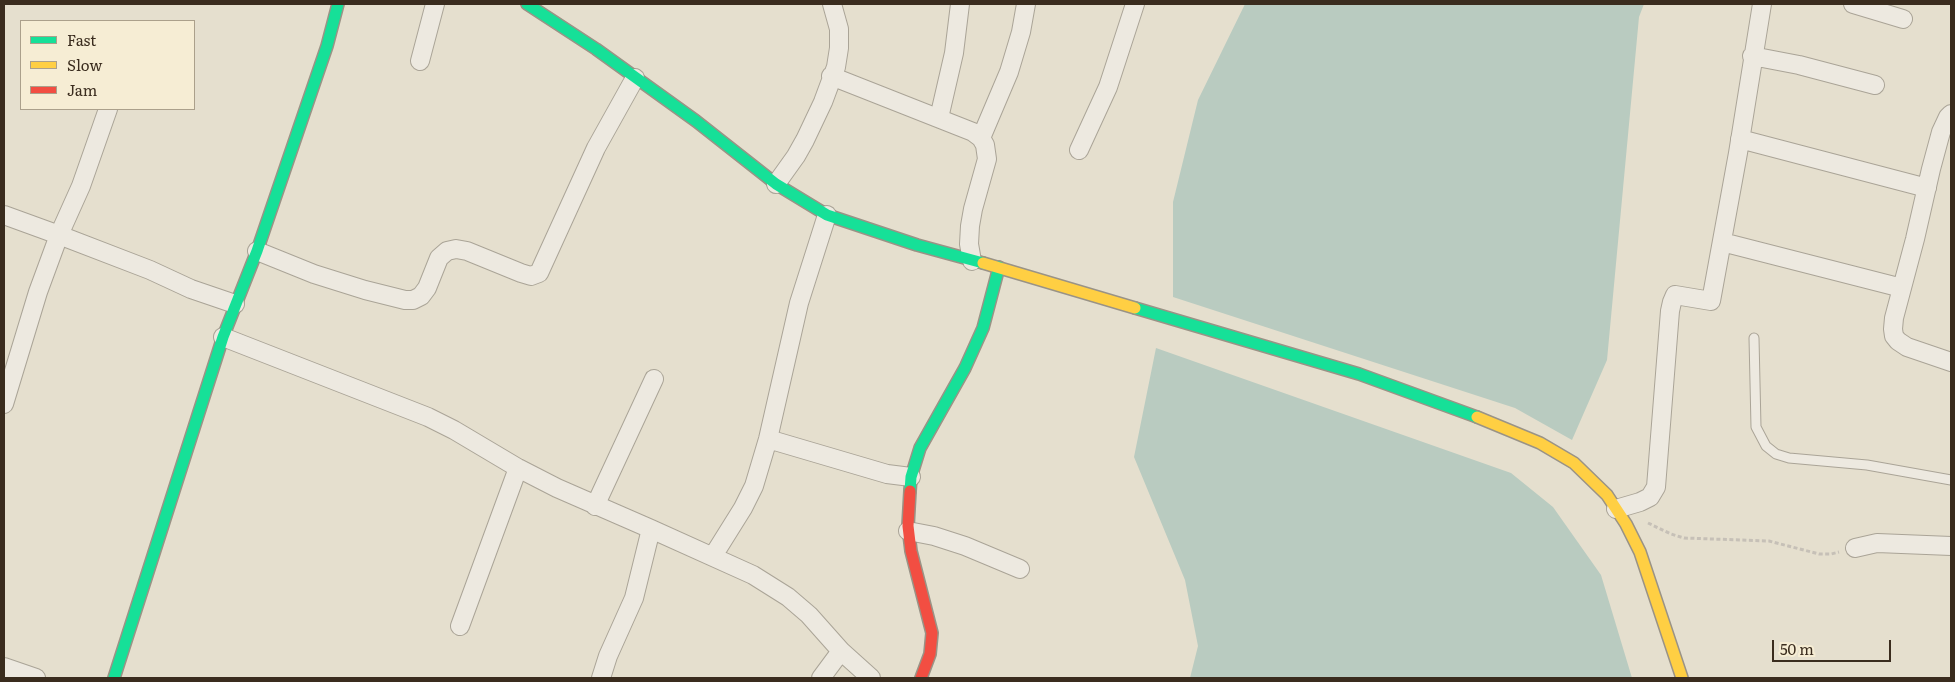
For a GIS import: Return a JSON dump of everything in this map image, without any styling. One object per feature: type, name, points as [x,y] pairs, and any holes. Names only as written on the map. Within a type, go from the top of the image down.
[{"type":"street","points":[[116,678],[223,337],[258,251],[336,17],[338,4]]},
{"type":"street","points":[[336,17],[344,4]]},
{"type":"street","points":[[420,60],[435,4]]},
{"type":"street","points":[[527,4],[696,121],[776,184],[827,215],[917,245],[999,267],[1222,335],[1359,374],[1484,420],[1540,444],[1574,463],[1607,495],[1640,552],[1682,678]]},
{"type":"street","points":[[776,184],[796,156],[808,134],[823,102],[831,76],[836,67],[839,29],[832,4]]},
{"type":"street","points":[[940,118],[954,53],[960,4]]},
{"type":"street","points":[[980,138],[1009,72],[1021,32],[1026,4]]},
{"type":"street","points":[[1079,150],[1108,87],[1134,4]]},
{"type":"street","points":[[1616,509],[1650,497],[1656,487],[1672,302],[1675,296],[1711,301],[1762,4]]},
{"type":"street","points":[[1853,4],[1903,19]]},
{"type":"street","points":[[1752,56],[1799,65],[1875,85]]},
{"type":"street","points":[[831,76],[940,118],[973,132],[980,138],[985,145],[987,159],[970,226],[969,244],[972,261]]},
{"type":"street","points":[[258,251],[314,274],[405,300],[413,300],[421,296],[427,288],[439,258],[447,251],[456,249],[467,251],[531,276],[539,273],[596,148],[635,78]]},
{"type":"street","points":[[4,404],[38,292],[81,186],[108,110]]},
{"type":"street","points":[[1951,114],[1941,132],[1894,318],[1894,336],[1898,342],[1951,362]]},
{"type":"street","points":[[1740,138],[1927,188]]},
{"type":"street","points":[[4,215],[150,270],[191,289],[235,304]]},
{"type":"street","points":[[713,556],[750,494],[768,439],[799,303],[827,215]]},
{"type":"street","points":[[1722,242],[1902,288]]},
{"type":"street","points":[[921,678],[930,654],[932,633],[911,551],[908,531],[911,476],[920,448],[964,368],[983,328],[999,267]]},
{"type":"street","points":[[223,337],[428,417],[454,430],[518,468],[595,506],[713,556],[759,578],[788,597],[808,615],[841,651],[871,678]]},
{"type":"street","points":[[595,506],[654,379]]},
{"type":"street","points":[[768,439],[887,474],[911,476]]},
{"type":"street","points":[[460,626],[518,468]]},
{"type":"street","points":[[602,678],[608,656],[634,598],[651,529]]},
{"type":"street","points":[[908,531],[934,536],[965,546],[1020,569]]},
{"type":"street","points":[[1855,548],[1877,543],[1951,546]]},
{"type":"street","points":[[821,678],[841,651]]},
{"type":"street","points":[[4,667],[36,678]]},
{"type":"lane","points":[[1754,338],[1756,427],[1766,446],[1776,454],[1789,458],[1867,465],[1951,480]]},
{"type":"path","points":[[1644,521],[1671,534],[1697,540],[1769,541],[1819,554],[1831,554],[1855,548]]},
{"type":"shaded area","points":[[1245,4],[1644,4],[1639,17],[1607,360],[1572,440],[1515,408],[1173,297],[1173,202],[1198,100]]},
{"type":"shaded area","points":[[1156,348],[1511,473],[1553,507],[1601,575],[1632,678],[1190,678],[1198,646],[1185,580],[1134,457]]},
{"type":"traffic: fast","points":[[114,678],[223,337],[257,251],[327,46],[338,4]]},
{"type":"traffic: fast","points":[[527,4],[596,49],[696,121],[776,184],[827,215],[917,245],[983,263]]},
{"type":"traffic: fast","points":[[910,491],[911,477],[920,448],[965,368],[983,328],[999,267]]},
{"type":"traffic: fast","points":[[1135,308],[1359,374],[1477,417]]},
{"type":"traffic: slow","points":[[983,263],[1135,308]]},
{"type":"traffic: slow","points":[[1477,417],[1540,443],[1574,463],[1607,495],[1626,524],[1640,552],[1682,678]]},
{"type":"traffic: jam","points":[[910,491],[908,526],[911,551],[932,633],[930,654],[921,678]]}]
